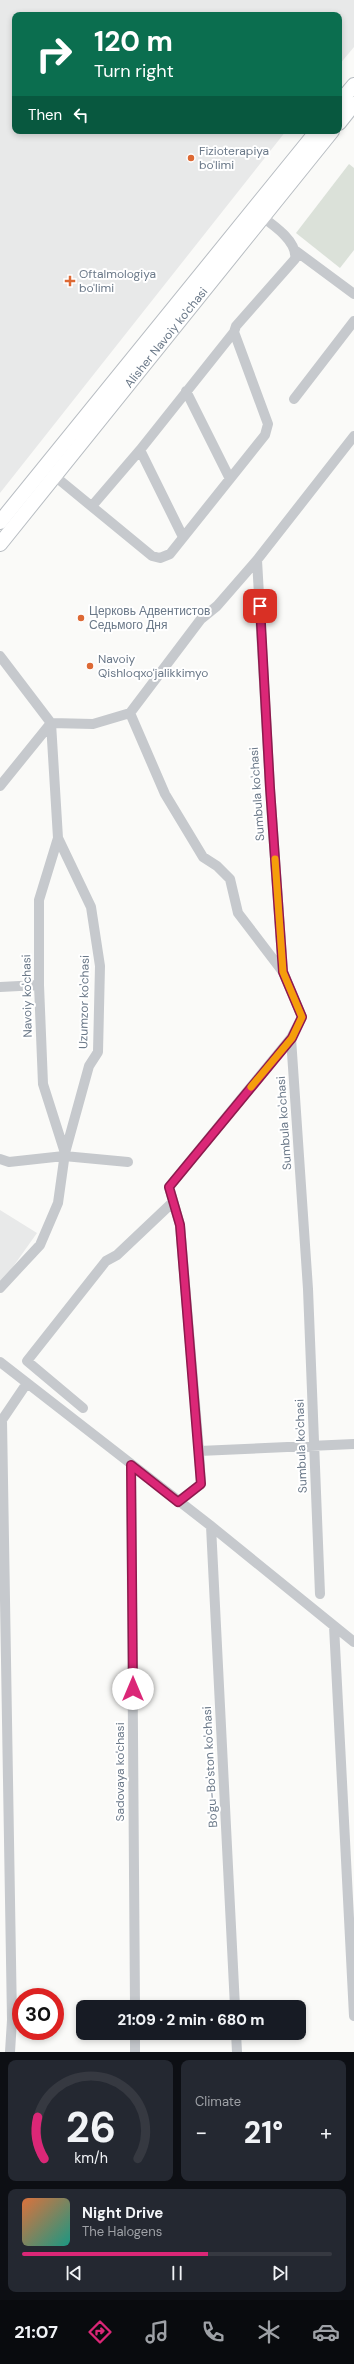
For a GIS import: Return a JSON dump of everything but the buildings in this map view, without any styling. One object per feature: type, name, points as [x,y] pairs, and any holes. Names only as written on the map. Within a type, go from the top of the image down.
[{"type":"main road","points":[[342,99],[354,85]]},
{"type":"main road","points":[[342,118],[354,104]]},
{"type":"main road","name":"Alisher Navoiy ko'chasi","points":[[0,544],[56,476],[258,214],[314,134]]},
{"type":"main road","name":"Alisher Navoiy ko'chasi","points":[[0,522],[258,214],[329,134]]},
{"type":"street","points":[[258,214],[293,244],[296,251],[354,294]]},
{"type":"street","points":[[92,506],[140,450],[234,332],[236,326],[295,259],[296,251]]},
{"type":"street","points":[[294,399],[354,321]]},
{"type":"street","points":[[44,468],[56,476],[152,556],[160,558],[170,554],[265,435],[268,424],[234,332]]},
{"type":"street","points":[[186,391],[230,479]]},
{"type":"street","points":[[51,723],[93,724],[130,713],[201,619],[217,606],[258,560],[354,436]]},
{"type":"street","points":[[140,450],[183,538]]},
{"type":"street","name":"Sumbula ko'chasi","points":[[258,560],[270,788],[283,972],[302,1017],[292,1038],[308,1289],[320,1594]]},
{"type":"street","points":[[0,656],[51,723]]},
{"type":"street","points":[[130,713],[165,794],[203,857],[218,866],[230,879],[238,913],[283,972]]},
{"type":"street","points":[[0,786],[51,723]]},
{"type":"street","name":"Uzumzor ko'chasi","points":[[0,1288],[40,1245],[58,1203],[64,1154],[89,1066],[98,1052],[100,966],[91,907],[58,838],[51,723]]},
{"type":"street","name":"Navoiy ko'chasi","points":[[58,838],[39,900],[39,985],[43,1084],[64,1154]]},
{"type":"street","points":[[0,988],[39,985]]},
{"type":"street","points":[[178,1502],[201,1484],[180,1225],[169,1187],[292,1038]]},
{"type":"street","points":[[0,1159],[9,1162],[64,1154],[128,1162]]},
{"type":"street","points":[[83,1408],[26,1361],[106,1261],[117,1255],[173,1202]]},
{"type":"street","points":[[0,1362],[178,1502],[211,1526],[354,1642]]},
{"type":"street","points":[[10,2052],[12,2020],[2,1420],[27,1383]]},
{"type":"street","points":[[199,1451],[354,1444]]},
{"type":"street","name":"Sadovaya ko'chasi","points":[[131,1465],[135,2000]]},
{"type":"street","name":"Bo'gu-Bo'ston ko'chasi","points":[[211,1526],[235,2000]]},
{"type":"street","points":[[334,1626],[354,2016]]},
{"type":"street","points":[[135,2040],[135,2052]]},
{"type":"street","points":[[236,2040],[237,2052]]},
{"type":"shaded area","points":[[0,0],[354,0],[354,47],[342,61],[342,12],[12,12],[12,134],[284,134],[0,493]]},
{"type":"shaded area","points":[[349,164],[354,168],[354,250],[340,268],[296,233]]},
{"type":"shaded area","points":[[0,1210],[37,1233],[0,1285]]},
{"type":"slow traffic","points":[[251,1087],[292,1038],[302,1017],[283,972],[275,859]]},
{"type":"place","name":"Fizioterapiya bo'limi","points":[[191,158]]},
{"type":"place","name":"Oftalmologiya bo'limi","points":[[70,281]]},
{"type":"place","name":"Церковь Адвентистов Седьмого Дня","points":[[81,618]]},
{"type":"place","name":"Navoiy Qishloqxo'jalikkimyo","points":[[90,666]]},
{"type":"route","points":[[133,1689],[131,1465],[178,1502],[201,1484],[180,1225],[169,1187],[292,1038],[302,1017],[283,972],[270,788],[260,606]]}]
